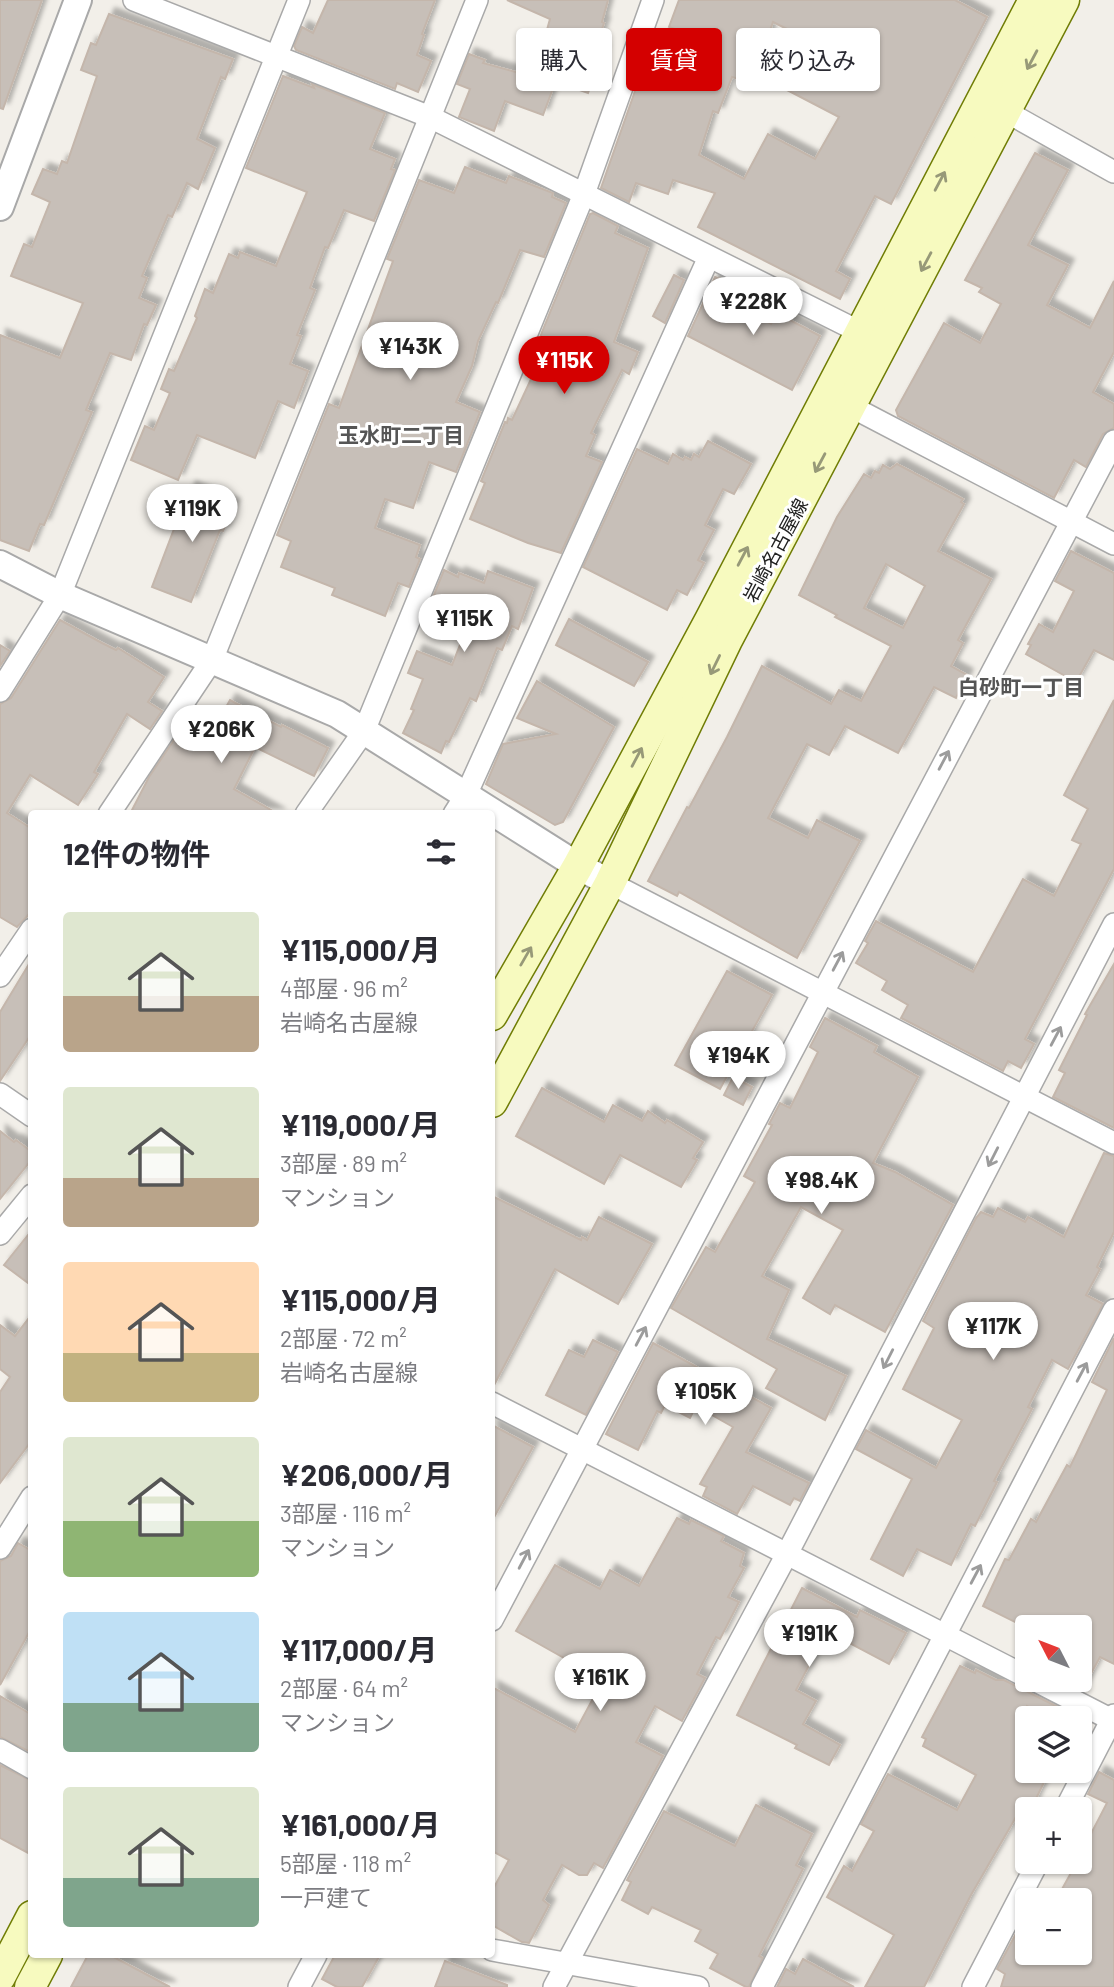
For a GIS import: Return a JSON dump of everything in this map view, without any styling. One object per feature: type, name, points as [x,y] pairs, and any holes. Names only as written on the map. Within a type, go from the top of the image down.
[{"type":"main road","name":"岩崎名古屋線","points":[[495,1010],[578,866],[1034,0]]},
{"type":"main road","name":"岩崎名古屋線","points":[[495,1096],[610,883],[727,640],[1064,0]]},
{"type":"main road","points":[[0,1977],[28,1924]]},
{"type":"main road","points":[[30,1987],[45,1958]]},
{"type":"street","points":[[0,207],[78,0]]},
{"type":"street","points":[[134,0],[430,117],[860,332]]},
{"type":"street","points":[[0,691],[60,595],[299,0]]},
{"type":"street","points":[[112,810],[212,660],[477,0]]},
{"type":"street","points":[[309,810],[365,731],[584,194],[653,0]]},
{"type":"street","points":[[1005,111],[1114,172]]},
{"type":"street","points":[[0,564],[60,595],[337,714],[365,731],[460,805],[709,257]]},
{"type":"street","points":[[850,406],[1114,544]]},
{"type":"street","points":[[495,1614],[1114,441]]},
{"type":"street","points":[[495,823],[1114,1143]]},
{"type":"street","points":[[554,1987],[787,1554],[1114,924]]},
{"type":"street","points":[[0,976],[28,935]]},
{"type":"street","points":[[0,1094],[28,1113]]},
{"type":"street","points":[[0,1234],[28,1200]]},
{"type":"street","points":[[762,1987],[1114,1310]]},
{"type":"street","points":[[495,1405],[1015,1670]]},
{"type":"street","points":[[0,1548],[28,1503]]},
{"type":"street","points":[[1058,1692],[1113,1719],[1072,1797]]},
{"type":"street","points":[[0,1749],[28,1766]]},
{"type":"street","points":[[973,1987],[1032,1874]]},
{"type":"street","points":[[495,1951],[698,1987]]},
{"type":"street","points":[[299,1987],[314,1958]]},
{"type":"building","points":[[0,0],[42,0],[3,109],[0,108]]},
{"type":"building","points":[[328,0],[435,0],[417,55],[431,61],[418,92],[397,83],[395,89],[296,50],[294,46],[302,27],[313,33]]},
{"type":"building","points":[[507,0],[608,0],[602,28],[548,28],[550,19]]},
{"type":"building","points":[[679,0],[955,0],[987,17],[891,204],[875,196],[836,271],[850,279],[840,299],[698,227],[715,193],[673,180],[668,194],[636,183],[629,202],[601,188],[635,91],[722,91],[722,28],[669,27]],"holes":[[[773,22],[785,28],[880,28],[880,91],[789,91],[839,117],[815,159],[768,134],[744,179],[699,155],[713,111],[718,113],[732,77],[736,78],[736,28],[771,28]]]},
{"type":"building","points":[[109,14],[233,59],[225,79],[221,77],[197,139],[215,148],[198,189],[187,183],[172,217],[168,215],[142,276],[147,278],[139,298],[156,305],[147,325],[144,324],[131,360],[110,353],[86,410],[92,412],[44,525],[40,524],[29,551],[0,540],[0,335],[60,358],[83,303],[11,276],[24,244],[32,247],[50,202],[32,194],[43,169],[57,174],[62,161],[67,163],[97,76],[81,70],[91,43],[96,45]]},
{"type":"building","points":[[469,54],[485,60],[483,63],[516,72],[516,91],[552,91],[543,115],[505,101],[494,131],[459,117],[470,89],[457,84]]},
{"type":"building","points":[[283,76],[314,88],[312,84],[385,113],[370,149],[395,159],[391,169],[395,170],[374,221],[344,210],[328,248],[325,247],[310,288],[315,290],[297,335],[301,336],[290,364],[308,371],[294,408],[278,401],[255,458],[197,435],[178,480],[131,460],[145,426],[154,430],[170,393],[161,389],[169,369],[174,371],[197,318],[195,316],[205,289],[213,293],[229,254],[238,258],[240,252],[276,266],[307,192],[246,168]]},
{"type":"building","points":[[1035,153],[1068,170],[1028,245],[1068,265],[1047,305],[1090,328],[1114,281],[1114,352],[1093,392],[1114,404],[1114,428],[1103,434],[1086,467],[1074,460],[1054,498],[898,416],[896,410],[944,323],[980,343],[1001,304],[979,292],[982,288],[965,280]]},
{"type":"building","points":[[465,167],[506,183],[509,176],[553,193],[552,197],[566,203],[544,257],[520,250],[498,303],[496,302],[478,341],[472,366],[456,402],[480,412],[456,472],[429,462],[413,508],[385,499],[375,528],[420,545],[416,557],[420,559],[409,587],[398,583],[385,616],[332,595],[335,588],[281,567],[291,541],[277,535],[329,404],[339,408],[393,261],[387,259],[419,180],[454,193]]},
{"type":"building","points":[[593,213],[618,226],[615,233],[648,248],[614,342],[638,352],[629,374],[622,370],[591,433],[595,435],[586,456],[602,462],[561,553],[528,543],[470,519],[485,483],[481,481],[505,422],[507,423],[508,418],[512,420],[532,377],[527,375],[542,332],[590,214]]},
{"type":"building","points":[[674,275],[684,280],[665,323],[653,316]]},
{"type":"building","points":[[715,277],[739,287],[732,302],[771,324],[777,313],[820,336],[792,390],[688,336]]},
{"type":"building","points":[[708,441],[751,464],[734,494],[723,489],[705,525],[714,530],[698,560],[704,563],[687,595],[677,590],[667,610],[583,567],[637,449],[668,464],[673,454],[683,460],[685,457],[691,460],[694,454],[699,457]]},
{"type":"building","points":[[897,464],[963,499],[961,502],[964,504],[938,551],[991,579],[958,640],[963,643],[951,666],[967,675],[956,698],[934,687],[898,753],[845,726],[829,755],[807,744],[768,818],[808,838],[817,820],[860,841],[797,958],[679,892],[677,896],[648,881],[727,737],[762,666],[831,704],[839,690],[861,701],[891,646],[799,595],[837,517],[864,474],[871,478],[875,471],[879,473],[883,465],[890,469]],"holes":[[[886,564],[925,586],[903,628],[864,608]]]},
{"type":"building","points":[[190,487],[234,505],[223,531],[220,530],[191,602],[152,587]]},
{"type":"building","points":[[1071,551],[1114,573],[1114,660],[1094,650],[1076,682],[1026,654],[1031,645],[1028,644],[1039,624],[1053,632],[1074,591],[1055,581]]},
{"type":"building","points":[[444,570],[458,577],[459,573],[484,583],[488,571],[533,588],[518,629],[512,626],[502,650],[497,648],[476,701],[470,698],[441,753],[403,733],[414,710],[411,709],[423,679],[408,673],[417,651],[452,665],[473,612],[433,597]]},
{"type":"building","points":[[569,619],[648,662],[634,686],[556,645]]},
{"type":"building","points":[[60,620],[116,650],[118,648],[164,677],[148,702],[162,711],[150,729],[127,714],[94,772],[98,774],[78,805],[30,775],[7,813],[28,826],[28,915],[17,927],[0,917],[0,704],[11,698]]},
{"type":"building","points":[[0,645],[10,651],[0,666]]},
{"type":"building","points":[[537,681],[614,727],[563,822],[555,825],[486,784],[503,744],[556,734],[517,718]]},
{"type":"building","points":[[230,700],[328,748],[314,776],[255,747],[234,789],[271,810],[132,810],[149,777],[184,725],[193,731],[195,726],[211,734]]},
{"type":"building","points":[[1114,700],[1114,869],[1025,1039],[1034,1044],[1021,1068],[1008,1061],[1003,1071],[901,1018],[908,1005],[882,990],[887,981],[856,963],[868,943],[865,941],[876,921],[973,972],[1023,879],[1054,896],[1081,844],[1072,840],[1088,809],[1064,795]]},
{"type":"building","points":[[1114,964],[1114,1128],[1053,1097],[1065,1073],[1059,1070],[1087,1015],[1085,1014]]},
{"type":"building","points":[[28,966],[28,1039],[0,1081],[0,1012]]},
{"type":"building","points":[[727,971],[772,995],[720,1089],[675,1065]]},
{"type":"building","points":[[825,1018],[877,1046],[874,1052],[918,1077],[873,1163],[895,1172],[953,1205],[885,1332],[835,1305],[830,1314],[803,1298],[843,1230],[801,1207],[762,1276],[789,1290],[767,1339],[846,1376],[825,1420],[766,1388],[777,1369],[671,1308],[706,1247],[715,1252],[755,1182],[744,1176],[772,1125],[769,1124],[780,1103],[790,1108],[818,1052],[810,1047]]},
{"type":"building","points":[[733,1077],[752,1087],[743,1105],[724,1095]]},
{"type":"building","points":[[542,1088],[604,1122],[613,1105],[642,1121],[648,1111],[665,1123],[667,1120],[703,1142],[693,1158],[697,1160],[681,1187],[620,1155],[604,1184],[516,1136]]},
{"type":"building","points":[[0,1131],[28,1149],[28,1164],[0,1199]]},
{"type":"building","points":[[1104,1153],[1114,1156],[1114,1232],[1097,1267],[1100,1269],[1086,1295],[1103,1304],[1068,1369],[1052,1360],[1028,1407],[1032,1409],[994,1481],[997,1482],[975,1526],[971,1524],[951,1565],[917,1549],[903,1576],[871,1559],[912,1479],[856,1449],[866,1430],[936,1468],[962,1420],[903,1389],[934,1328],[923,1321],[976,1218],[981,1212],[993,1217],[998,1208],[1025,1222],[1028,1217],[1064,1237]]},
{"type":"building","points":[[495,1197],[581,1240],[582,1237],[587,1240],[599,1217],[652,1244],[618,1304],[555,1269],[495,1383]]},
{"type":"building","points":[[28,1235],[28,1283],[4,1265]]},
{"type":"building","points":[[28,1319],[28,1445],[0,1483],[0,1392],[10,1377],[0,1369],[0,1325],[15,1336]]},
{"type":"building","points":[[1114,1338],[1114,1664],[1100,1657],[1092,1672],[1092,1615],[1015,1615],[1015,1622],[983,1606],[1005,1559],[1009,1560],[1031,1519],[1036,1522],[1067,1465],[1070,1467],[1107,1390],[1092,1382]]},
{"type":"building","points":[[593,1340],[618,1352],[586,1415],[546,1395],[569,1350],[584,1357]]},
{"type":"building","points":[[653,1343],[771,1408],[746,1452],[809,1483],[800,1501],[794,1498],[790,1505],[753,1486],[737,1514],[703,1496],[707,1487],[700,1484],[733,1427],[696,1406],[690,1418],[665,1405],[661,1413],[657,1411],[638,1450],[606,1434]]},
{"type":"building","points":[[495,1427],[533,1447],[495,1516]]},
{"type":"building","points":[[677,1518],[689,1524],[691,1520],[724,1536],[721,1541],[744,1553],[740,1566],[744,1568],[728,1597],[739,1602],[720,1639],[716,1637],[697,1674],[705,1678],[682,1721],[655,1706],[636,1742],[663,1756],[603,1868],[594,1863],[587,1875],[579,1875],[562,1865],[543,1900],[549,1905],[529,1943],[522,1942],[495,1927],[495,1886],[509,1860],[495,1853],[495,1689],[575,1732],[603,1680],[516,1631],[555,1565],[600,1589],[610,1570],[639,1586]]},
{"type":"building","points":[[18,1543],[28,1549],[28,1634],[0,1685],[0,1561],[11,1556]]},
{"type":"building","points":[[802,1588],[857,1617],[860,1610],[906,1633],[889,1664],[827,1631],[796,1690],[816,1701],[803,1724],[840,1745],[829,1765],[795,1748],[797,1745],[737,1715]]},
{"type":"building","points":[[960,1666],[996,1680],[1004,1680],[1015,1686],[1015,1692],[1028,1692],[1056,1706],[1015,1706],[1015,1783],[1044,1783],[1037,1797],[1015,1797],[1015,1819],[971,1895],[924,1987],[865,1987],[894,1935],[827,1897],[844,1866],[852,1871],[874,1831],[861,1824],[888,1774],[957,1810],[976,1775],[923,1746],[926,1739],[922,1737]]},
{"type":"building","points":[[0,1696],[28,1713],[28,1751],[0,1737]]},
{"type":"building","points":[[0,1765],[28,1779],[28,1853],[0,1838]]},
{"type":"building","points":[[1099,1772],[1114,1780],[1114,1987],[1001,1987],[1005,1974],[997,1969],[1015,1935],[1015,1965],[1092,1965],[1092,1888],[1063,1888],[1070,1874],[1092,1874],[1092,1832],[1107,1803],[1088,1794]]},
{"type":"building","points":[[756,1805],[812,1834],[796,1865],[803,1869],[759,1956],[763,1958],[749,1987],[746,1987],[710,1968],[718,1954],[695,1941],[701,1930],[652,1907],[648,1914],[622,1900],[631,1882],[627,1880],[664,1811],[735,1846]]},
{"type":"building","points":[[86,1958],[116,1958],[170,1987],[71,1987]]},
{"type":"building","points":[[333,1958],[378,1958],[362,1987],[337,1987],[322,1979]]},
{"type":"building","points":[[803,1959],[854,1987],[777,1987],[786,1969],[795,1974]]},
{"type":"building","points":[[445,1961],[507,1985],[507,1987],[435,1987]]},
{"type":"district","name":"玉水町二丁目","points":[[401,434]]},
{"type":"district","name":"白砂町一丁目","points":[[1021,686]]}]
